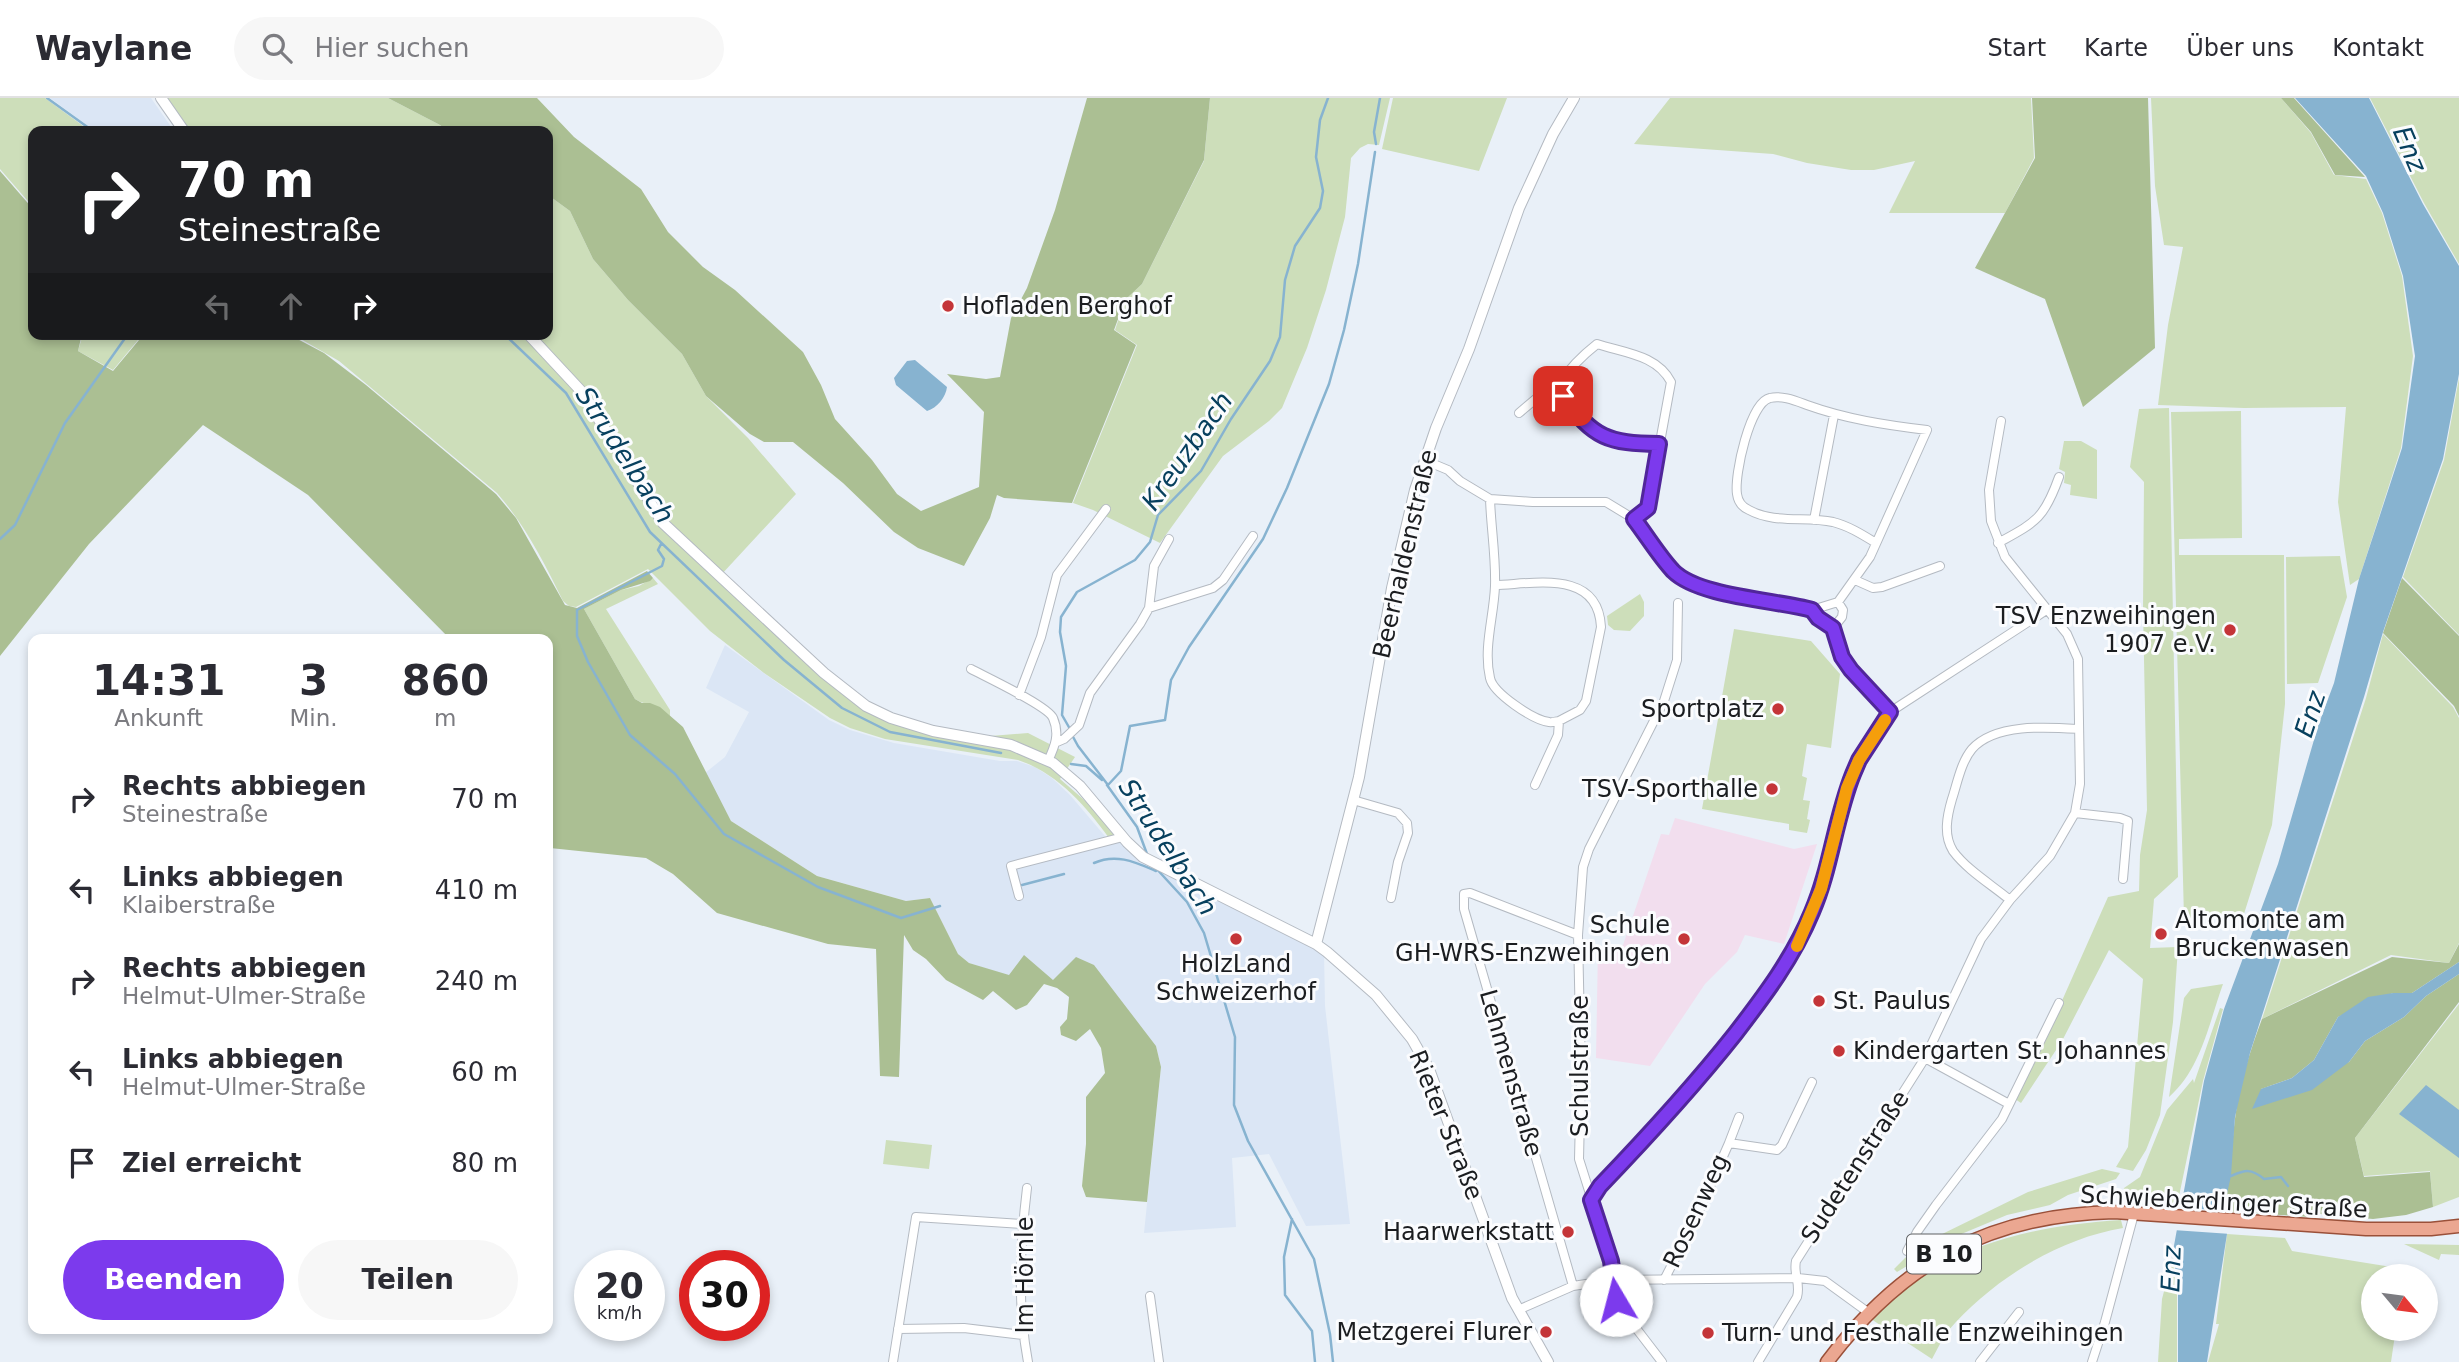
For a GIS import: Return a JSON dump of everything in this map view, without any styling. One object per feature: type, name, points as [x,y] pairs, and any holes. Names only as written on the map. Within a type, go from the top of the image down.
[{"type":"main road","name":"Schwieberdinger Straße","points":[[1827,1362],[1868,1313],[1893,1290],[1943,1254],[1986,1235],[2053,1217],[2093,1213],[2134,1214],[2401,1230],[2459,1226]]},
{"type":"street","points":[[161,98],[181,126]]},
{"type":"street","name":"Beerhaldenstraße","points":[[1316,944],[1353,800],[1371,717],[1392,588],[1424,460],[1469,349],[1503,250],[1533,176],[1574,98]]},
{"type":"street","name":"Rieter Straße","points":[[534,340],[582,391],[663,523],[845,690],[866,706],[891,718],[944,733],[1011,744],[1048,761],[1080,786],[1122,837],[1139,853],[1158,866],[1316,944],[1376,995],[1421,1054],[1518,1310],[1549,1362]]},
{"type":"street","points":[[1519,413],[1551,386],[1561,382],[1581,357],[1597,344],[1654,361],[1664,370],[1671,382],[1648,508],[1634,519]]},
{"type":"street","points":[[1561,382],[1563,396],[1599,436],[1627,444],[1659,444]]},
{"type":"street","points":[[1424,460],[1448,470],[1460,481],[1490,499],[1606,502],[1634,519],[1669,566],[1681,577],[1718,592],[1812,610],[1838,602],[1856,580],[1877,543],[1927,430],[1834,415],[1775,397],[1760,403],[1748,429],[1736,493],[1739,503],[1749,511],[1775,517],[1845,525],[1877,543]]},
{"type":"street","points":[[1814,520],[1834,415]]},
{"type":"street","name":"Sudetenstraße","points":[[1758,1362],[1797,1297],[1799,1288],[1794,1269],[1796,1261],[1925,1058],[1981,939],[2010,900],[2050,856],[2075,813],[2080,784],[2078,659],[2067,634],[1998,543],[1988,506],[2001,421]]},
{"type":"street","points":[[1998,543],[2042,514],[2050,503],[2059,477]]},
{"type":"street","points":[[1490,499],[1495,585],[1489,650],[1490,680],[1495,689],[1506,698],[1541,720],[1550,723],[1559,721],[1580,710],[1586,701],[1599,640],[1600,615],[1593,600],[1571,584],[1495,585]]},
{"type":"street","points":[[1019,695],[1041,637],[1057,575],[1106,509]]},
{"type":"street","points":[[1149,608],[1213,588],[1223,580],[1253,536]]},
{"type":"street","points":[[1048,761],[1061,740],[1079,725],[1090,693],[1149,608],[1154,566],[1169,539]]},
{"type":"street","points":[[1856,580],[1873,587],[1882,587],[1940,566]]},
{"type":"street","points":[[1833,628],[1842,617],[1843,610],[1838,602]]},
{"type":"street","name":"Schulstraße","points":[[1662,1362],[1619,1307],[1609,1254],[1579,1159],[1578,935],[1583,867],[1589,849],[1664,701],[1671,681],[1677,660],[1678,603]]},
{"type":"street","points":[[1591,1200],[1600,1186],[1713,1063],[1776,982],[1792,956],[1821,889],[1847,788],[1855,769],[1890,712],[2048,609]]},
{"type":"street","points":[[1812,610],[1818,618],[1833,628],[1842,657],[1890,712]]},
{"type":"street","points":[[971,669],[1050,713],[1061,740]]},
{"type":"street","points":[[1535,785],[1559,734],[1559,721]]},
{"type":"street","points":[[2010,900],[1965,864],[1952,849],[1946,827],[1948,813],[1966,759],[1978,745],[1998,734],[2038,727],[2079,729]]},
{"type":"street","points":[[1353,800],[1398,813],[1407,823],[1408,832],[1398,862],[1391,898]]},
{"type":"street","points":[[2075,813],[2128,821],[2123,879]]},
{"type":"street","points":[[1017,889],[1011,866],[1122,837]]},
{"type":"street","name":"Lehmenstraße","points":[[1573,1286],[1464,909],[1465,894],[1578,935]]},
{"type":"street","points":[[1908,1251],[1917,1232],[2002,1119],[2059,1003]]},
{"type":"street","points":[[1925,1058],[2009,1104]]},
{"type":"street","name":"Rosenweg","points":[[1729,1143],[1777,1150],[1782,1145],[1812,1082]]},
{"type":"street","name":"Rosenweg","points":[[1664,1280],[1695,1220],[1739,1117]]},
{"type":"street","name":"Im Hörnle","points":[[1027,1188],[1020,1303],[1028,1362]]},
{"type":"street","points":[[2092,1362],[2134,1214]]},
{"type":"street","points":[[893,1362],[916,1217],[1023,1224]]},
{"type":"street","points":[[1518,1310],[1573,1286],[1612,1280],[1798,1278],[1825,1280],[1868,1313]]},
{"type":"street","points":[[1150,1296],[1159,1362]]},
{"type":"street","points":[[1980,1362],[2019,1312]]},
{"type":"street","points":[[898,1329],[964,1328],[1023,1335]]},
{"type":"shaded area","points":[[50,98],[151,98],[171,126],[88,126]]},
{"type":"shaded area","points":[[725,645],[829,720],[850,730],[894,743],[1000,761],[1017,761],[1035,767],[1070,795],[1110,842],[1120,841],[1134,856],[1147,864],[1324,951],[1325,1006],[1350,1224],[1306,1226],[1269,1154],[1232,1158],[1236,1227],[1144,1233],[1161,1067],[1156,1046],[1053,980],[1009,976],[969,963],[958,954],[930,898],[906,901],[817,876],[731,821],[705,773],[725,757],[749,712],[706,688]]},
{"type":"shaded area","name":"Schule GH-WRS-Enzweihingen","points":[[1675,818],[1794,849],[1817,844],[1784,944],[1745,935],[1737,952],[1705,984],[1650,1066],[1596,1058],[1598,947],[1623,945],[1661,834],[1669,835]]},
{"type":"green space","points":[[0,98],[45,98],[83,126],[28,126],[28,201],[0,169]]},
{"type":"green space","points":[[160,98],[388,98],[441,126],[179,126]]},
{"type":"green space","points":[[388,98],[537,98],[574,137],[641,189],[668,232],[703,267],[735,290],[803,352],[835,419],[872,460],[897,494],[921,511],[979,487],[984,412],[947,374],[986,379],[1000,377],[1011,318],[1027,288],[1055,210],[1087,98],[1210,98],[1204,160],[1142,284],[1125,300],[1114,330],[1136,345],[1072,503],[1004,498],[997,495],[990,518],[964,566],[918,548],[894,532],[843,483],[793,442],[764,442],[750,434],[706,396],[682,354],[628,300],[593,259],[570,211],[553,199],[553,126],[440,125]]},
{"type":"green space","points":[[1210,98],[1390,98],[1379,145],[1368,144],[1351,158],[1345,217],[1326,290],[1307,348],[1282,408],[1223,456],[1160,543],[1073,503],[1137,345],[1115,330],[1125,300],[1142,284],[1204,161]]},
{"type":"green space","points":[[1393,98],[1507,98],[1479,171],[1382,149]]},
{"type":"green space","points":[[1670,98],[2031,98],[2034,158],[2005,213],[1889,213],[1915,161],[1874,170],[1851,170],[1773,154],[1634,144]]},
{"type":"green space","points":[[2032,98],[2148,98],[2155,348],[2083,407],[2045,299],[1975,268],[2035,158]]},
{"type":"green space","points":[[2151,98],[2281,98],[2311,133],[2334,175],[2366,179],[2382,213],[2402,276],[2413,356],[2401,448],[2359,579],[2350,585],[2338,502],[2346,407],[2158,405],[2168,325],[2183,247],[2164,245],[2155,186]]},
{"type":"green space","points":[[2281,98],[2294,98],[2365,177],[2335,175],[2311,132]]},
{"type":"green space","points":[[2370,98],[2459,98],[2459,264],[2424,203]]},
{"type":"green space","points":[[0,171],[28,203],[28,340],[81,340],[78,351],[113,371],[139,340],[299,340],[324,353],[496,494],[516,518],[565,605],[577,608],[647,571],[653,578],[650,581],[621,590],[584,609],[635,699],[660,707],[683,727],[731,821],[817,876],[906,901],[930,898],[958,954],[969,963],[1009,975],[1024,955],[1053,980],[1076,957],[1094,965],[1156,1046],[1161,1067],[1147,1202],[1086,1197],[1082,1186],[1086,1144],[1086,1097],[1105,1073],[1101,1048],[1090,1029],[1076,1041],[1061,1035],[1060,1027],[1067,1019],[1069,997],[1057,988],[1044,984],[1027,1005],[1016,1010],[993,991],[983,1000],[946,980],[913,950],[904,935],[899,1077],[880,1076],[876,949],[828,944],[717,913],[673,874],[646,858],[553,848],[553,634],[445,634],[308,495],[203,425],[89,544],[0,656]]},
{"type":"green space","points":[[553,199],[570,211],[593,259],[628,300],[682,354],[706,396],[748,438],[796,494],[721,575],[658,512],[585,390],[539,340],[553,340]]},
{"type":"green space","points":[[81,340],[138,340],[113,370],[78,351]]},
{"type":"green space","points":[[302,340],[529,340],[579,394],[653,516],[670,537],[800,657],[875,715],[978,737],[1028,733],[1075,757],[1060,779],[1090,805],[1115,835],[1109,838],[1090,814],[1058,782],[1018,760],[885,739],[850,728],[830,718],[764,673],[710,631],[648,569],[576,607],[569,606],[563,601],[525,531],[497,493],[339,361]]},
{"type":"green space","points":[[2459,378],[2459,635],[2403,577],[2444,460]]},
{"type":"green space","points":[[2169,408],[2178,877],[2154,899],[2150,948],[2178,947],[2173,1022],[2160,1115],[2146,1150],[2133,1171],[2116,1167],[2128,1147],[2143,979],[2109,950],[2062,1041],[2021,1103],[2015,1099],[2045,1039],[2108,897],[2139,891],[2140,855],[2147,810],[2143,609],[2144,482],[2130,467],[2139,409]]},
{"type":"green space","name":"TSV Enzweihingen 1907 e.V.","points":[[2241,411],[2242,538],[2179,539],[2179,555],[2284,555],[2285,704],[2272,825],[2243,917],[2184,918],[2171,412]]},
{"type":"green space","points":[[2064,441],[2081,441],[2097,450],[2097,499],[2070,495],[2071,485],[2064,483],[2065,472],[2059,469]]},
{"type":"green space","points":[[2340,556],[2347,597],[2318,683],[2287,684],[2286,557]]},
{"type":"green space","points":[[653,578],[658,584],[606,609],[670,710],[670,716],[635,699],[584,609],[621,590],[639,586]]},
{"type":"green space","points":[[2402,578],[2459,636],[2459,716],[2454,706],[2383,633]]},
{"type":"green space","points":[[1640,594],[1644,602],[1644,616],[1630,631],[1614,630],[1608,625],[1607,616]]},
{"type":"green space","name":"Sportplatz","points":[[1734,629],[1811,641],[1840,674],[1831,748],[1807,744],[1802,776],[1807,778],[1803,800],[1810,801],[1807,833],[1789,830],[1789,824],[1702,809]]},
{"type":"green space","points":[[2383,634],[2453,707],[2459,718],[2459,943],[2449,963],[2391,955],[2262,1019],[2366,698]]},
{"type":"green space","points":[[2459,944],[2459,962],[2412,993],[2393,993],[2338,1017],[2314,1060],[2292,1078],[2261,1089],[2349,1062],[2365,1041],[2404,1017],[2426,996],[2459,974],[2459,1002],[2355,1138],[2364,1177],[2430,1172],[2433,1207],[2406,1215],[2373,1219],[2310,1213],[2310,1217],[2223,1211],[2239,1094],[2262,1019],[2392,957],[2449,963]]},
{"type":"green space","points":[[2223,984],[2196,1059],[2180,1086],[2169,1097],[2184,998],[2191,989]]},
{"type":"green space","points":[[2459,1004],[2459,1197],[2433,1207],[2430,1171],[2364,1176],[2355,1138]]},
{"type":"green space","points":[[2220,1008],[2223,1009],[2203,1081],[2178,1201],[2168,1207],[2145,1204],[2141,1197],[2145,1189],[2140,1197],[2143,1205],[2125,1201],[2122,1197],[2124,1188],[2140,1177],[2167,1110],[2193,1079],[2194,1083]]},
{"type":"green space","points":[[886,1140],[932,1145],[929,1169],[883,1164]]},
{"type":"green space","points":[[2102,1169],[2120,1173],[2116,1179],[2068,1195],[2050,1205],[2007,1215],[1959,1235],[1897,1272],[1894,1269],[1907,1256],[1934,1238],[2028,1192]]},
{"type":"green space","points":[[2121,1220],[2123,1228],[2098,1234],[2050,1252],[2005,1279],[1984,1295],[1948,1331],[1932,1359],[1871,1319],[1897,1294],[1925,1274],[1985,1245],[2051,1228]]},
{"type":"green space","points":[[2227,1234],[2285,1238],[2292,1251],[2373,1264],[2361,1264],[2361,1341],[2394,1341],[2391,1362],[2208,1362],[2219,1324],[2216,1324]]},
{"type":"green space","points":[[2404,1244],[2459,1245],[2459,1255],[2441,1254],[2439,1260]]},
{"type":"green space","points":[[2173,1257],[2177,1292],[2177,1362],[2158,1362],[2162,1299]]},
{"type":"water","points":[[2295,98],[2369,98],[2423,204],[2459,266],[2459,374],[2443,459],[2383,632],[2250,1053],[2235,1117],[2231,1176],[2223,1211],[2227,1234],[2207,1362],[2178,1362],[2178,1292],[2173,1251],[2204,1081],[2224,1009],[2278,864],[2318,726],[2334,683],[2359,579],[2402,448],[2415,356],[2403,276],[2383,213],[2366,176]]},
{"type":"water","points":[[915,360],[947,387],[940,402],[927,411],[896,385],[894,378],[907,361]]},
{"type":"water","points":[[2459,962],[2459,974],[2426,996],[2404,1017],[2365,1041],[2349,1062],[2312,1090],[2252,1109],[2261,1089],[2292,1078],[2314,1060],[2338,1017],[2368,997],[2412,993]]},
{"type":"water","points":[[2426,1085],[2459,1110],[2459,1158],[2399,1114]]},
{"type":"pier","points":[[2176,1207],[2227,1211],[2231,1234],[2173,1230]]},
{"type":"waterway","name":"Strudelbach","points":[[47,98],[86,126]]},
{"type":"waterway","name":"Kreuzbach","points":[[1070,729],[1062,715],[1066,666],[1060,632],[1061,617],[1077,592],[1135,560],[1150,542],[1158,515],[1201,471],[1231,419],[1270,361],[1280,337],[1285,280],[1295,246],[1320,208],[1323,191],[1316,157],[1320,120],[1328,98]]},
{"type":"waterway","points":[[1376,144],[1374,132],[1380,98]]},
{"type":"waterway","points":[[1072,735],[1108,785],[1121,771],[1130,726],[1165,720],[1171,680],[1189,647],[1263,539],[1287,488],[1329,384],[1358,264],[1375,152]]},
{"type":"waterway","points":[[0,539],[15,525],[65,423],[124,340]]},
{"type":"waterway","name":"Strudelbach","points":[[510,340],[566,393],[650,532],[784,660],[842,708],[890,732],[1001,753]]},
{"type":"waterway","points":[[661,544],[658,550],[664,559],[662,566],[577,610],[577,636],[588,662],[630,735],[675,774],[724,834],[818,887],[901,918],[940,906]]},
{"type":"waterway","name":"Strudelbach","points":[[1071,764],[1086,766],[1102,780]]},
{"type":"waterway","name":"Strudelbach","points":[[1107,785],[1137,827],[1147,854]]},
{"type":"waterway","points":[[1094,863],[1118,859],[1156,871]]},
{"type":"waterway","name":"Strudelbach","points":[[1154,866],[1187,902],[1204,933],[1235,1037],[1234,1105],[1248,1141],[1314,1259],[1330,1334],[1333,1362]]},
{"type":"waterway","points":[[1022,885],[1064,874]]},
{"type":"waterway","points":[[2231,1176],[2244,1171],[2264,1179],[2281,1177],[2288,1186]]},
{"type":"waterway","name":"Strudelbach","points":[[1292,1219],[1284,1257],[1285,1295],[1312,1331],[1315,1362]]},
{"type":"slow traffic","points":[[1797,946],[1821,889],[1847,788],[1859,760],[1885,720]]},
{"type":"place","name":"Hofladen Berghof","points":[[948,306]]},
{"type":"place","name":"TSV Enzweihingen 1907 e.V.","points":[[2230,630]]},
{"type":"place","name":"Sportplatz","points":[[1778,709]]},
{"type":"place","name":"TSV-Sporthalle","points":[[1772,789]]},
{"type":"place","name":"Altomonte am Bruckenwasen","points":[[2161,934]]},
{"type":"place","name":"HolzLand Schweizerhof","points":[[1236,939]]},
{"type":"place","name":"Schule GH-WRS-Enzweihingen","points":[[1684,939]]},
{"type":"place","name":"St. Paulus","points":[[1819,1001]]},
{"type":"place","name":"Kindergarten St. Johannes","points":[[1839,1051]]},
{"type":"place","name":"Haarwerkstatt","points":[[1568,1232]]},
{"type":"place","name":"Metzgerei Flurer","points":[[1546,1332]]},
{"type":"place","name":"Turn- und Festhalle Enzweihingen","points":[[1708,1333]]},
{"type":"route","points":[[1563,396],[1599,436],[1627,444],[1659,444],[1648,508],[1634,519],[1674,572],[1718,592],[1812,610],[1818,618],[1833,628],[1842,657],[1890,712],[1859,760],[1847,788],[1821,889],[1792,956],[1776,982],[1713,1063],[1600,1186],[1591,1200],[1611,1261],[1616,1300]]},
{"type":"water label","name":"Enz","points":[[2410,149]]},
{"type":"water label","name":"Enz","points":[[2310,714]]},
{"type":"water label","name":"Enz","points":[[2171,1269]]}]
